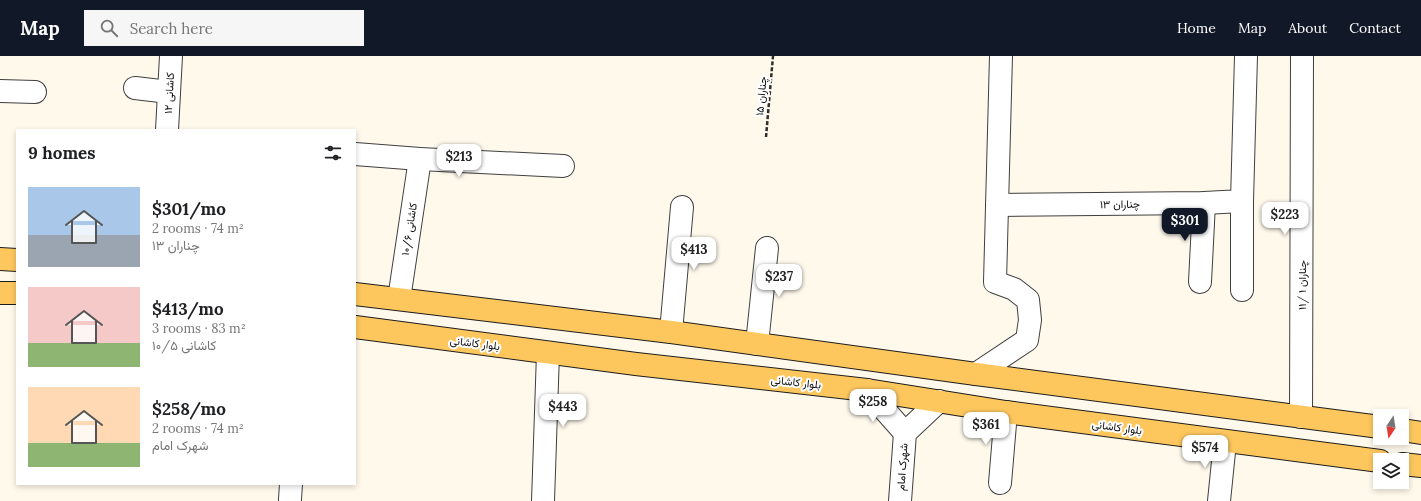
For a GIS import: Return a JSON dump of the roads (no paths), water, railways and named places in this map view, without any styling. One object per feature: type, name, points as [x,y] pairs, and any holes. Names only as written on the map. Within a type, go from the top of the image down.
[{"type":"main road","points":[[0,259],[16,260]]},
{"type":"main road","points":[[0,293],[16,294]]},
{"type":"main road","points":[[356,294],[671,332],[1373,426]]},
{"type":"main road","points":[[392,332],[399,299]]},
{"type":"main road","name":"بلوار کاشانی","points":[[356,327],[636,364],[867,390],[1006,412],[1225,442],[1373,460]]},
{"type":"main road","points":[[1409,431],[1421,433]]},
{"type":"main road","points":[[1409,465],[1421,466]]},
{"type":"street","name":"کاشانی ۱۲","points":[[167,129],[171,56]]},
{"type":"street","points":[[976,374],[1027,340],[1030,320],[1028,300],[1014,289],[995,282],[1001,56]]},
{"type":"street","points":[[1242,290],[1242,201],[1246,56]]},
{"type":"street","name":"چناران ۱ /۱۱","points":[[1301,417],[1302,56]]},
{"type":"street","points":[[135,88],[169,92]]},
{"type":"street","points":[[0,90],[35,92]]},
{"type":"street","points":[[356,154],[420,159],[563,166]]},
{"type":"street","name":"۱۰/۶ کاشانی","points":[[399,299],[420,159]]},
{"type":"street","name":"چناران ۱۳","points":[[997,205],[1204,203],[1242,201]]},
{"type":"street","points":[[1200,282],[1204,203]]},
{"type":"street","points":[[671,332],[682,207]]},
{"type":"street","points":[[757,344],[767,248]]},
{"type":"street","points":[[543,501],[548,353]]},
{"type":"street","name":"شهرک امام","points":[[867,390],[905,433]]},
{"type":"street","name":"شهرک امام","points":[[900,501],[905,433],[939,401]]},
{"type":"street","points":[[1000,483],[1006,412]]},
{"type":"street","points":[[1219,501],[1225,442]]}]
